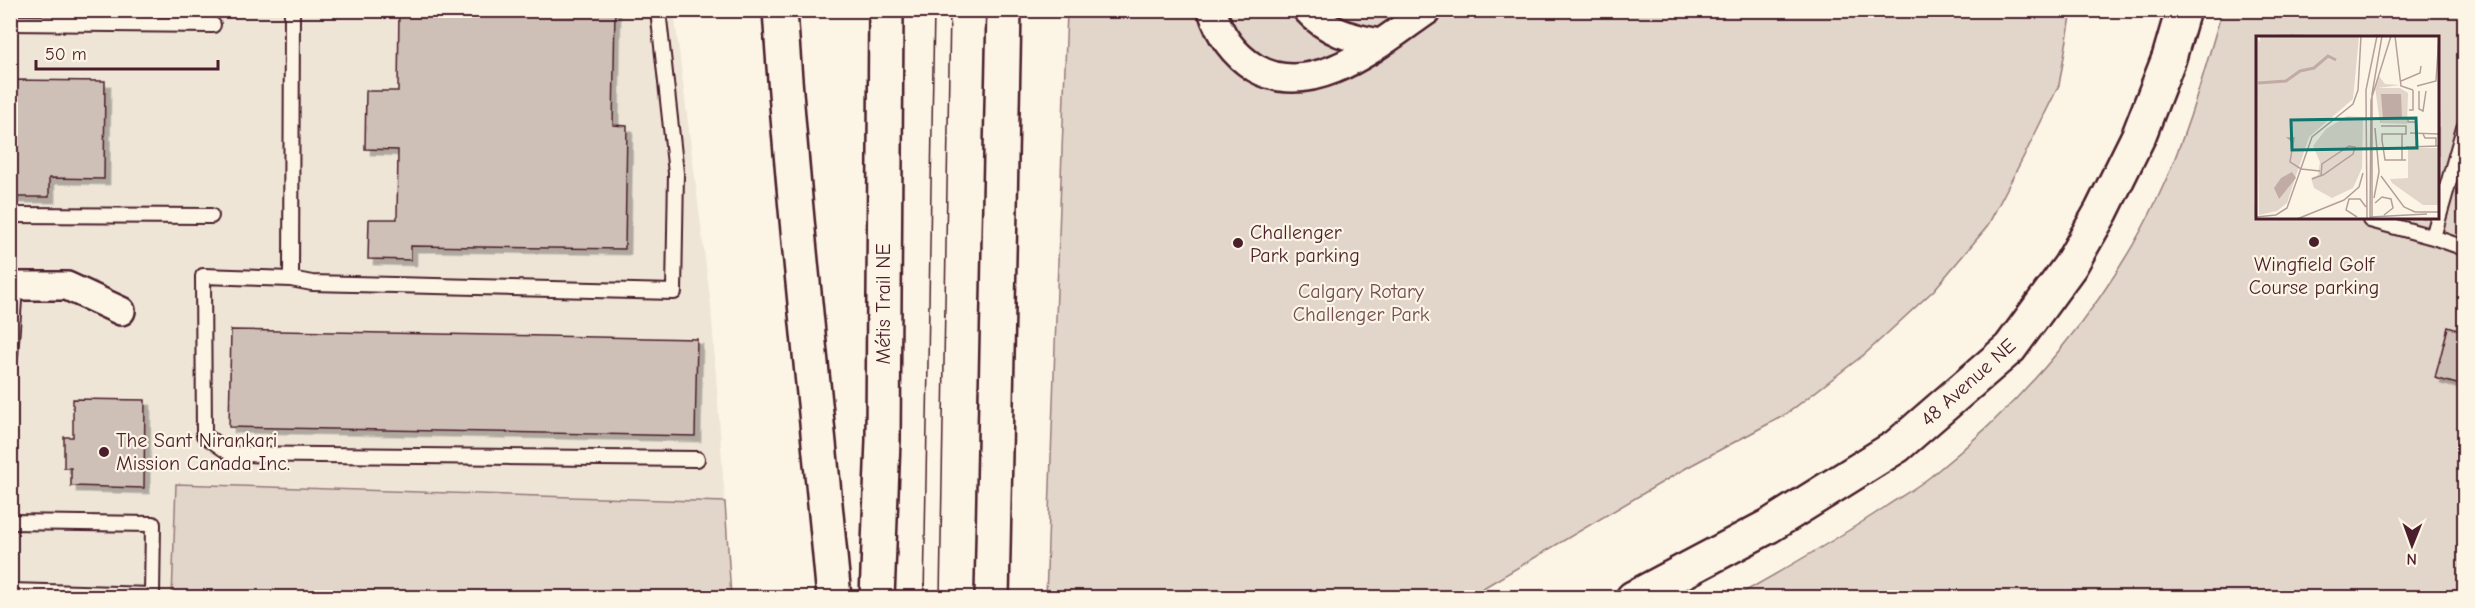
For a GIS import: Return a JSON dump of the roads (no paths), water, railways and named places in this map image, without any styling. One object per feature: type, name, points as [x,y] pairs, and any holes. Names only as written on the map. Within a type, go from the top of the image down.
[{"type":"main road","points":[[780,10],[788,137],[834,597]]},
{"type":"main road","name":"Métis Trail NE","points":[[877,597],[883,440],[886,10]]},
{"type":"main road","points":[[992,597],[1004,10]]},
{"type":"main road","points":[[1003,125],[1017,10]]},
{"type":"main road","name":"48 Avenue NE","points":[[1633,597],[1769,526],[1897,446],[2010,348],[2070,266],[2101,212],[2139,135],[2169,58],[2183,10]]},
{"type":"street","points":[[1212,10],[1216,24],[1228,44],[1244,62],[1267,75],[1307,78],[1331,70],[1379,43],[1428,10]]},
{"type":"street","points":[[1307,10],[1318,22],[1334,31],[1352,38],[1379,43]]},
{"type":"street","points":[[13,286],[67,286],[121,311]]},
{"type":"lane","points":[[291,279],[292,10]]},
{"type":"lane","points":[[658,10],[676,172],[674,292],[312,283],[291,279],[203,276],[204,435],[231,454],[697,459]]},
{"type":"lane","points":[[10,23],[213,25]]},
{"type":"lane","points":[[2433,237],[2460,159],[2464,128]]},
{"type":"lane","points":[[10,215],[211,216]]},
{"type":"lane","points":[[2370,220],[2464,248]]},
{"type":"lane","points":[[10,356],[13,286]]},
{"type":"lane","points":[[10,522],[153,524],[152,595],[10,591]]},
{"type":"tram line","points":[[924,598],[934,10]]},
{"type":"tram line","points":[[940,598],[950,10]]},
{"type":"place","name":"Wingfield Golf Course parking","points":[[2314,242]]},
{"type":"place","name":"Challenger Park parking","points":[[1238,243]]},
{"type":"place","name":"The Sant Nirankari Mission Canada Inc.","points":[[104,452]]},
{"type":"park label","name":"Calgary Rotary Challenger Park","points":[[1361,302]]}]
